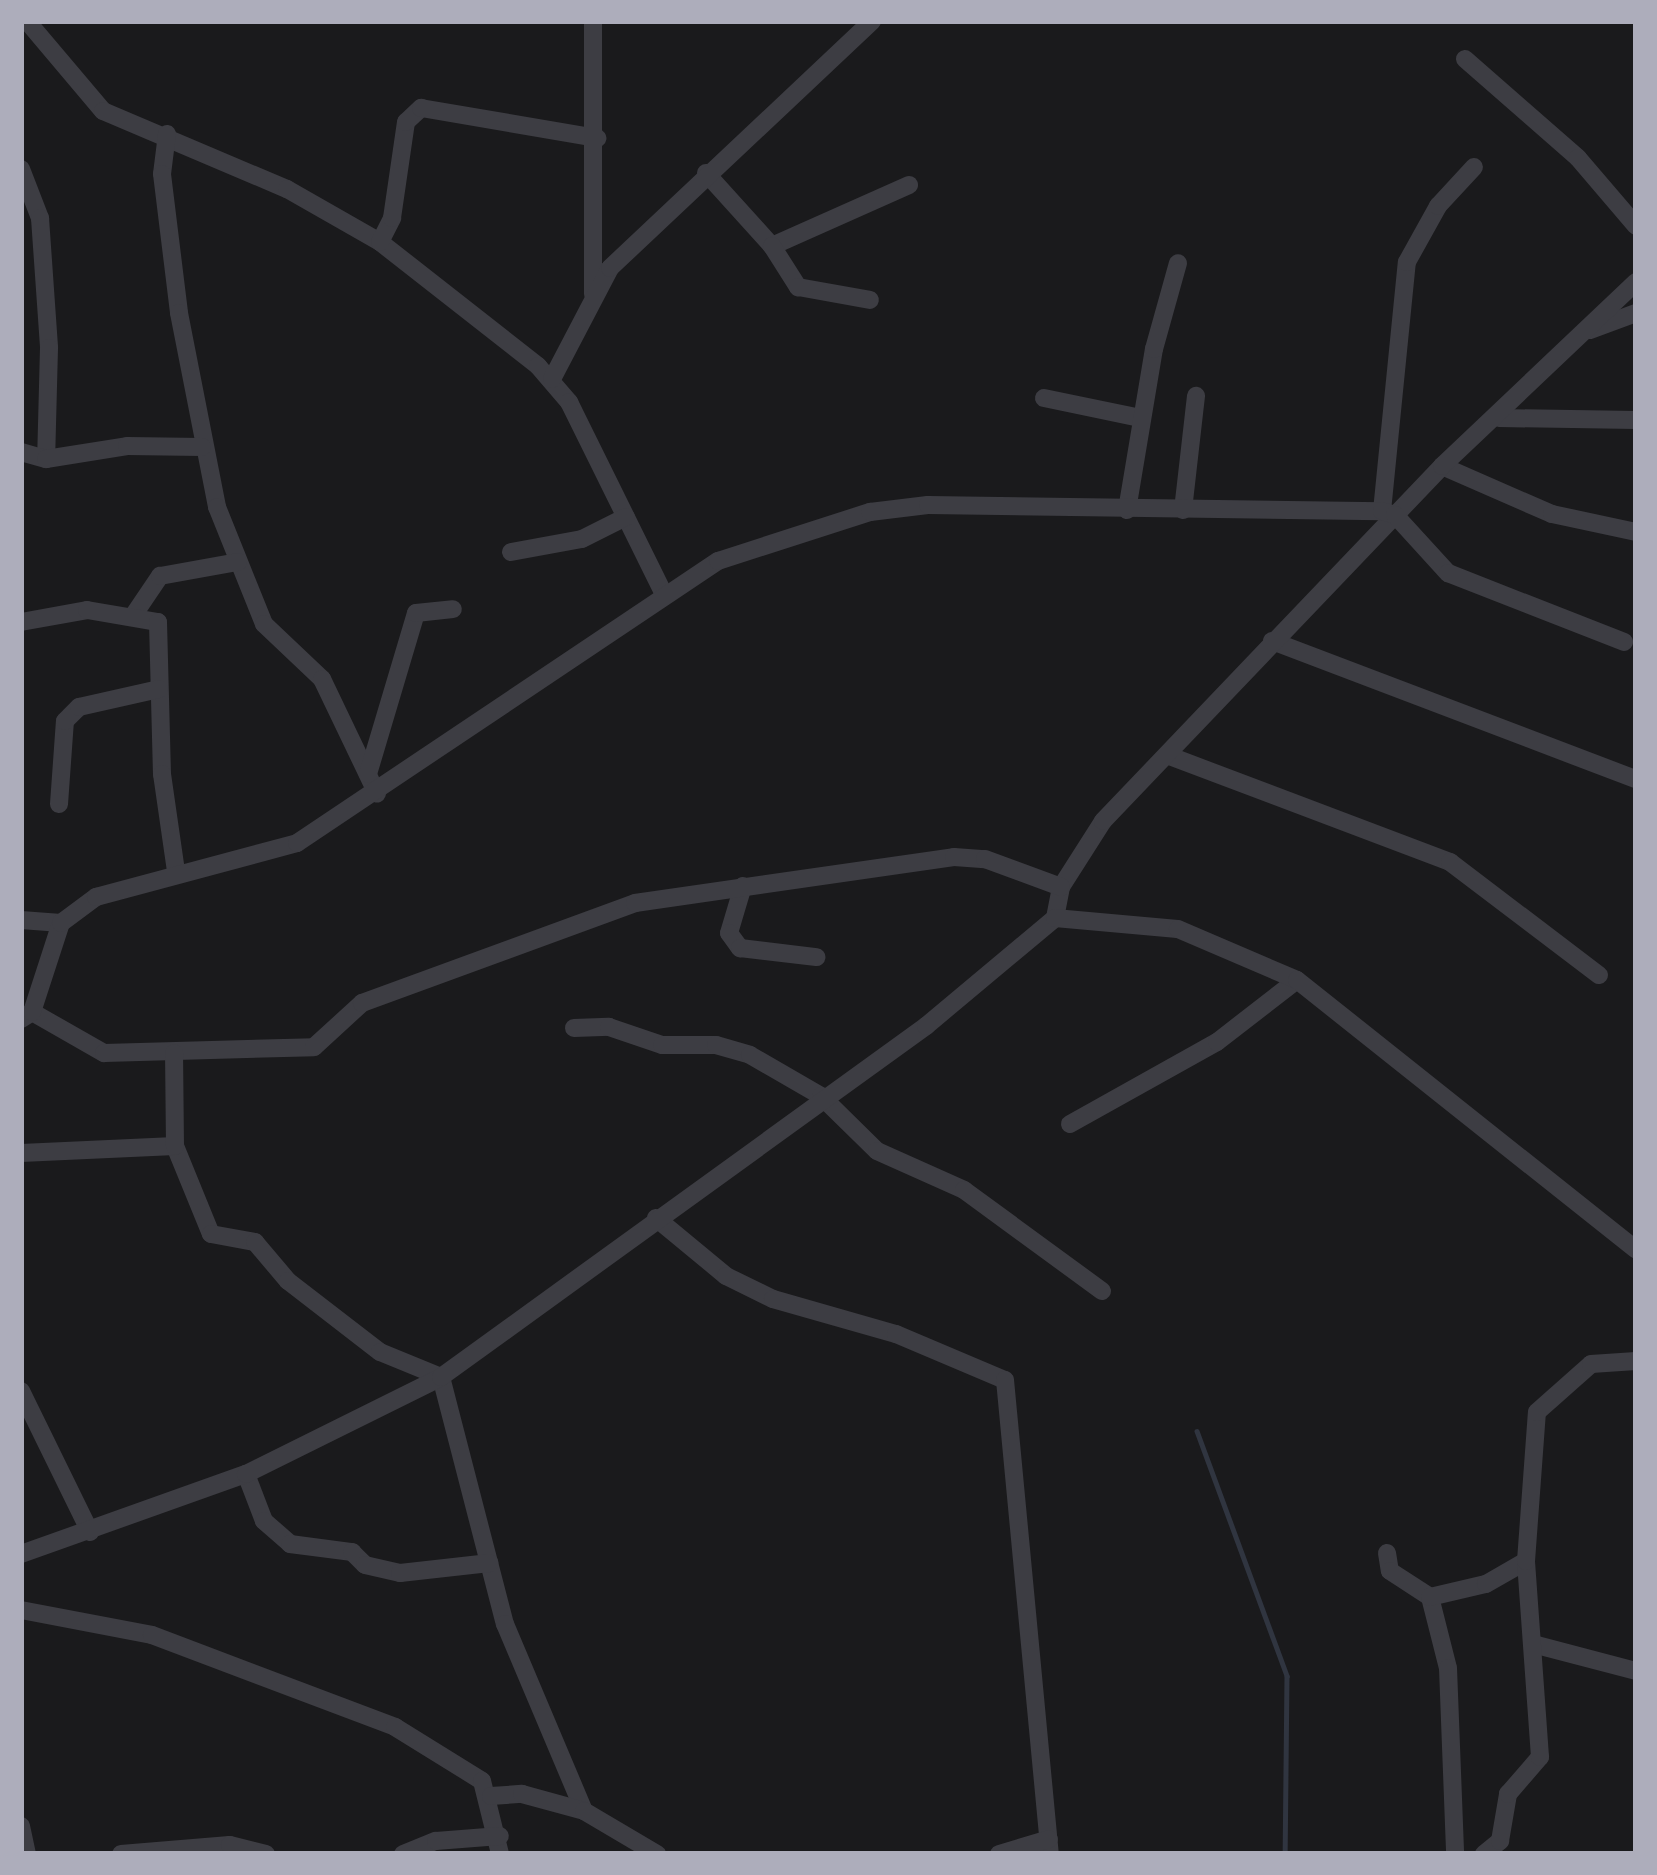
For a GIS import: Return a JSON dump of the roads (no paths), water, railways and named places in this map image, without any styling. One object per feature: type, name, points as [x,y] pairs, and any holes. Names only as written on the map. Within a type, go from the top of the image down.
[{"type":"street","points":[[28,21],[103,111],[166,134],[380,242],[552,379],[665,596]]},
{"type":"street","points":[[592,294],[593,21]]},
{"type":"street","points":[[552,379],[592,294],[706,173],[859,26]]},
{"type":"street","points":[[1465,59],[1577,158],[1636,226]]},
{"type":"street","points":[[380,242],[392,218],[406,122],[421,108],[596,138]]},
{"type":"street","points":[[166,134],[162,174],[202,447],[238,562],[264,624],[322,679],[377,794]]},
{"type":"street","points":[[1388,513],[1403,279],[1438,206],[1474,167]]},
{"type":"street","points":[[21,170],[40,218],[50,348],[46,459]]},
{"type":"street","points":[[706,173],[772,246],[798,287],[870,300]]},
{"type":"street","points":[[772,246],[909,185]]},
{"type":"street","points":[[1127,511],[1141,418],[1178,263]]},
{"type":"street","points":[[21,1554],[246,1474],[441,1377],[821,1096],[926,1026],[1055,919],[1060,887],[1103,821],[1388,513],[1499,418],[1636,282]]},
{"type":"street","points":[[1584,332],[1636,314]]},
{"type":"street","points":[[1184,510],[1196,396]]},
{"type":"street","points":[[1044,398],[1141,418]]},
{"type":"street","points":[[1499,418],[1636,419]]},
{"type":"street","points":[[21,452],[46,459],[127,446],[202,447]]},
{"type":"street","points":[[1442,466],[1552,514],[1636,532]]},
{"type":"street","points":[[1060,887],[985,859],[954,857],[634,903],[362,1003],[314,1047],[104,1053],[27,1015],[62,923],[96,897],[176,871],[297,843],[377,794],[718,561],[870,512],[928,505],[1388,513],[1448,573],[1624,642]]},
{"type":"street","points":[[511,552],[582,539],[626,517]]},
{"type":"street","points":[[135,613],[160,576],[238,562]]},
{"type":"street","points":[[368,774],[416,613],[453,609]]},
{"type":"street","points":[[21,622],[88,610],[135,613],[162,628],[158,689],[176,871]]},
{"type":"street","points":[[1272,641],[1636,779]]},
{"type":"street","points":[[59,804],[65,721],[79,707],[158,689]]},
{"type":"street","points":[[1167,755],[1450,862],[1599,974]]},
{"type":"street","points":[[743,886],[729,933],[740,948],[816,957]]},
{"type":"street","points":[[1055,919],[1178,929],[1297,980],[1636,1250]]},
{"type":"street","points":[[21,920],[62,923]]},
{"type":"street","points":[[1070,1124],[1217,1042],[1297,980]]},
{"type":"street","points":[[574,1028],[609,1027],[688,1048],[716,1045],[821,1096],[877,1151],[964,1190],[1102,1292]]},
{"type":"street","points":[[174,1053],[175,1146],[211,1234],[266,1248],[288,1281],[380,1352],[441,1377]]},
{"type":"street","points":[[21,1153],[175,1146]]},
{"type":"street","points":[[656,1218],[726,1276],[773,1299],[896,1334],[1005,1380],[1049,1846],[999,1854]]},
{"type":"street","points":[[1484,1854],[1500,1841],[1508,1793],[1540,1757],[1526,1562],[1537,1412],[1591,1364],[1636,1361]]},
{"type":"street","points":[[441,1377],[522,1673],[562,1747],[584,1811]]},
{"type":"street","points":[[21,1390],[90,1532]]},
{"type":"street","points":[[246,1474],[264,1521],[290,1544],[352,1552],[365,1565],[406,1573],[489,1563]]},
{"type":"street","points":[[1387,1553],[1390,1571],[1430,1597],[1448,1668],[1454,1854]]},
{"type":"street","points":[[1430,1597],[1486,1585],[1526,1562]]},
{"type":"street","points":[[21,1610],[152,1635],[395,1727],[468,1768],[491,1796],[500,1845],[436,1841],[404,1854]]},
{"type":"street","points":[[1533,1644],[1636,1671]]},
{"type":"street","points":[[491,1796],[522,1794],[584,1811],[657,1854]]},
{"type":"street","points":[[21,1826],[27,1854]]},
{"type":"street","points":[[121,1854],[230,1845],[266,1854]]},
{"type":"waterway","points":[[1197,1431],[1287,1676],[1285,1854]]}]
